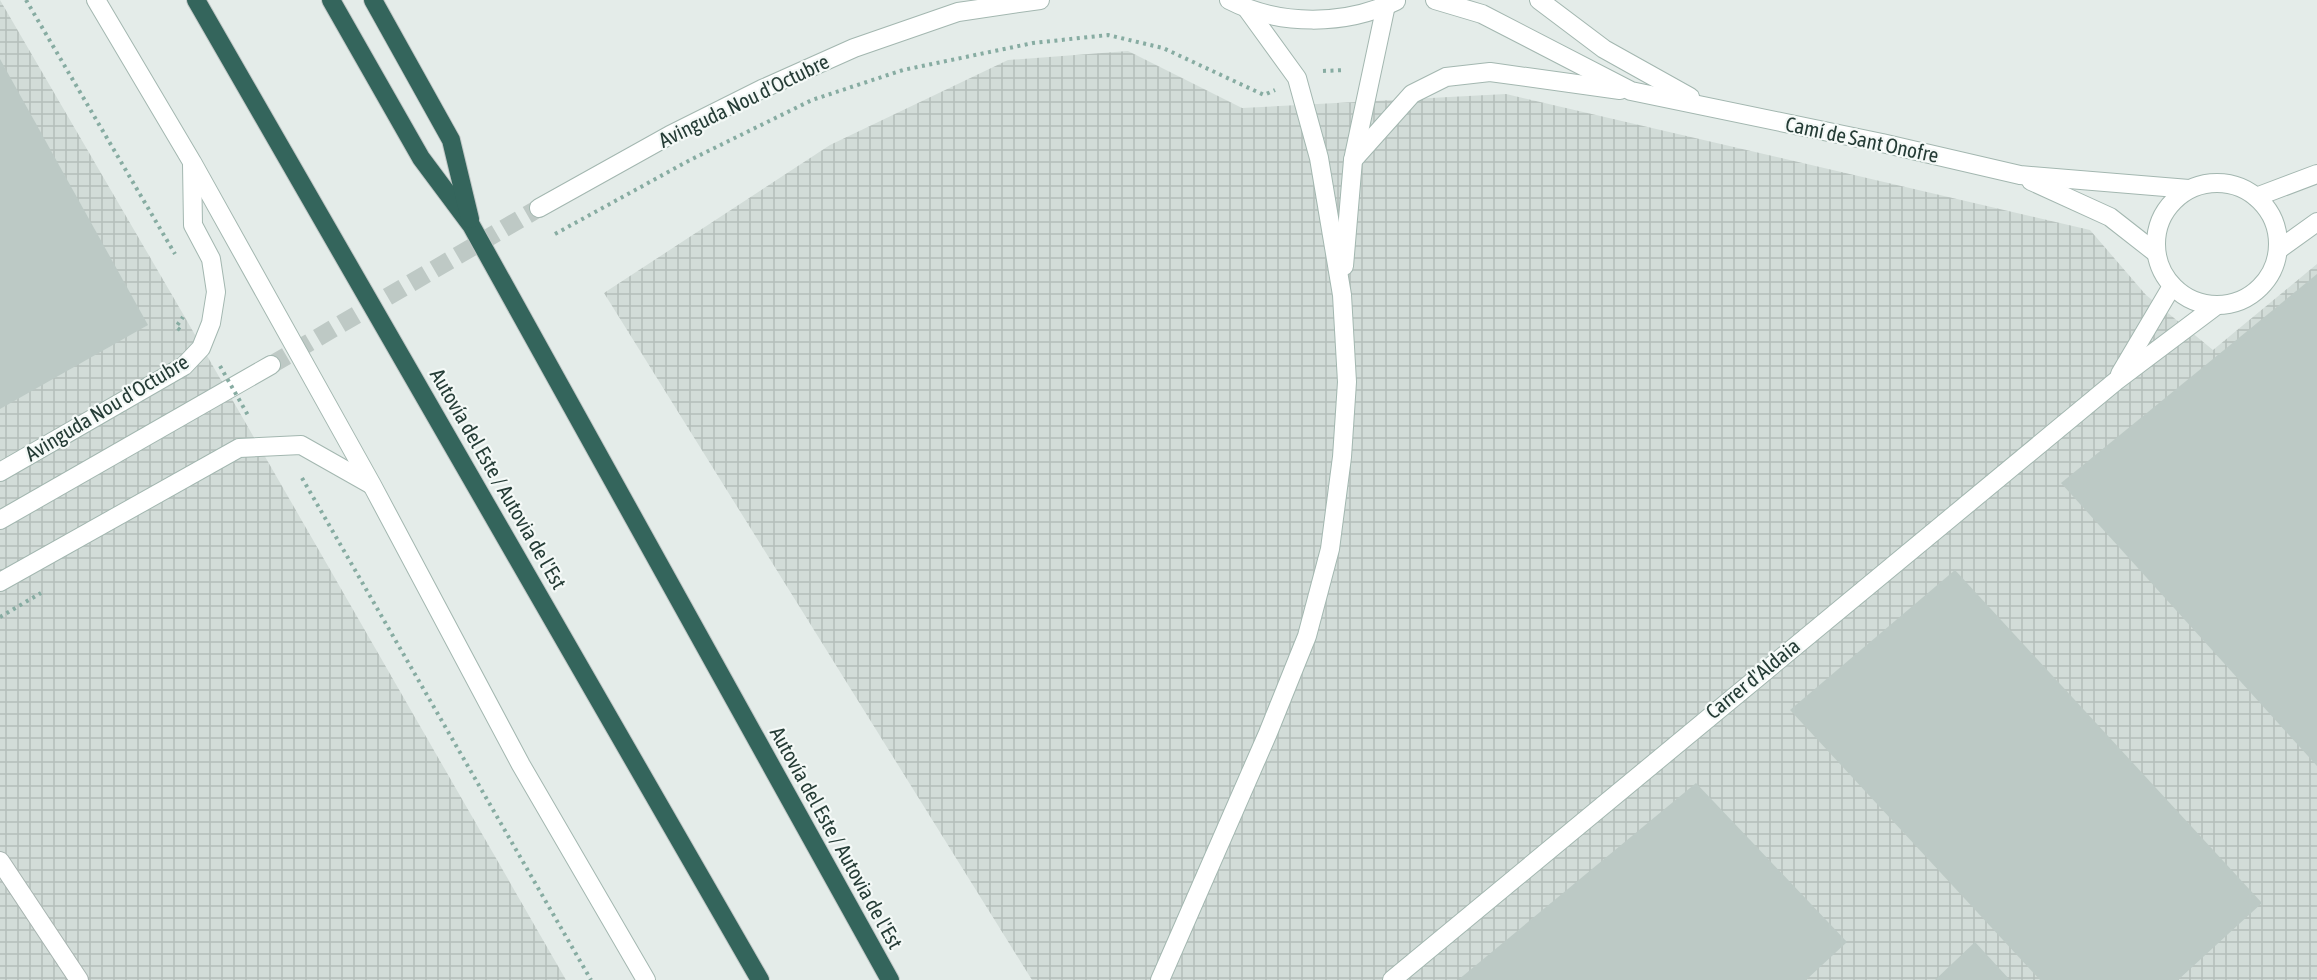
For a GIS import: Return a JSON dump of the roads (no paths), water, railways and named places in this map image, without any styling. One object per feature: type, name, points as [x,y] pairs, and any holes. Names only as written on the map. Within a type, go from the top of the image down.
[{"type":"highway","name":"Autovía del Este / Autovia de l'Est","points":[[196,0],[760,980]]},
{"type":"highway","name":"Autovía del Este / Autovia de l'Est","points":[[331,0],[422,158],[471,225],[890,980]]},
{"type":"highway","points":[[373,0],[452,140],[471,225]]},
{"type":"street","points":[[96,0],[192,162],[372,485],[521,765],[646,980]]},
{"type":"street","points":[[958,12],[978,0]]},
{"type":"street","points":[[958,12],[1040,0]]},
{"type":"street","points":[[1229,0],[1247,9],[1293,19],[1341,18],[1392,3]]},
{"type":"street","name":"Camí de Sant Onofre","points":[[1435,0],[1482,14],[1631,91],[1882,143],[2020,176],[2188,189]]},
{"type":"street","name":"Camí de Sant Onofre","points":[[1539,0],[1604,49],[1704,106]]},
{"type":"street","points":[[1342,295],[1353,160],[1392,3]]},
{"type":"street","points":[[1160,980],[1268,733],[1302,647],[1330,549],[1342,457],[1347,382],[1342,295],[1319,158],[1297,78],[1247,9]]},
{"type":"street","name":"Avinguda Nou d'Octubre","points":[[538,208],[670,135],[762,89],[854,48],[958,12]]},
{"type":"street","points":[[1353,160],[1412,94],[1446,77],[1490,72],[1631,91]]},
{"type":"street","name":"Avinguda Nou d'Octubre","points":[[0,472],[184,366],[201,348],[211,323],[216,292],[211,258],[193,225],[192,162]]},
{"type":"street","points":[[2256,196],[2317,174]]},
{"type":"street","name":"Camí de Sant Onofre","points":[[2020,176],[2110,217],[2156,253]]},
{"type":"street","points":[[2206,183],[2223,183],[2241,187],[2256,196],[2274,220],[2278,235],[2278,250],[2272,271],[2258,290],[2239,301],[2217,305],[2192,300],[2172,286],[2161,270],[2156,253],[2156,234],[2162,216],[2173,200],[2188,189],[2206,183]]},
{"type":"street","points":[[2278,250],[2317,222]]},
{"type":"street","name":"Carrer d'Aldaia","points":[[2116,381],[2172,286]]},
{"type":"street","name":"Carrer d'Aldaia","points":[[1392,980],[2116,381],[2217,305]]},
{"type":"street","name":"Avinguda Nou d'Octubre","points":[[0,520],[271,365]]},
{"type":"street","points":[[0,582],[239,448],[301,445],[372,485]]},
{"type":"street","points":[[0,861],[79,980]]},
{"type":"tunnel","points":[[271,365],[539,208]]}]
